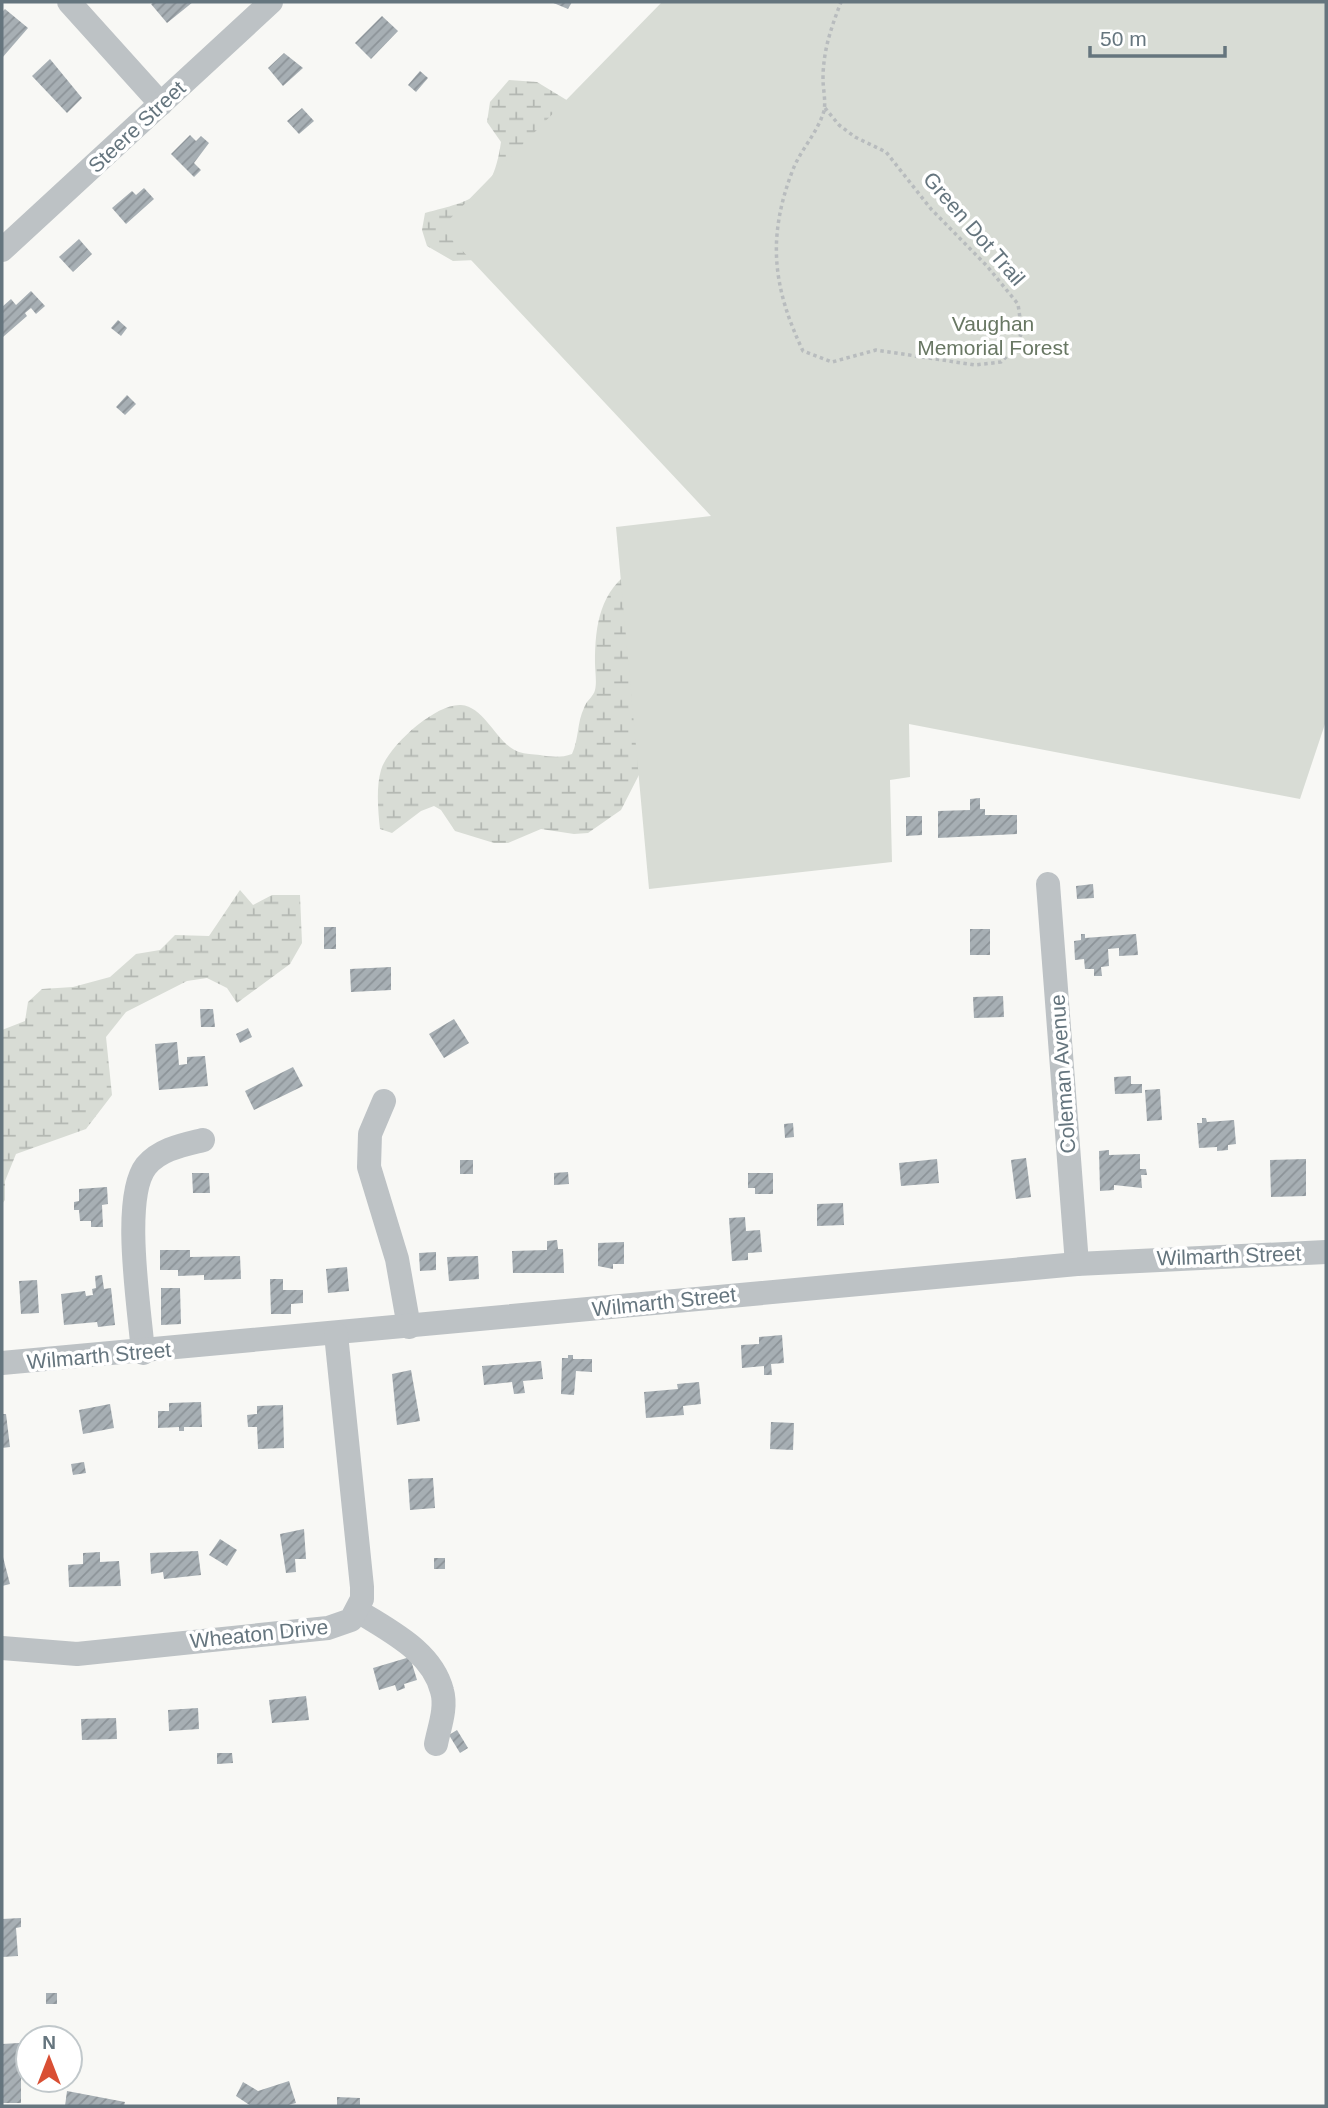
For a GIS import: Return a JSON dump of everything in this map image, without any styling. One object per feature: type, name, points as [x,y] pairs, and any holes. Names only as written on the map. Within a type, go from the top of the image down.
[{"type":"street","points":[[69,2],[161,104]]},
{"type":"street","name":"Steere Street","points":[[2,250],[271,2]]},
{"type":"street","name":"Coleman Avenue","points":[[1048,884],[1077,1264]]},
{"type":"street","points":[[384,1101],[370,1134],[369,1167],[397,1259],[409,1327]]},
{"type":"street","points":[[143,1353],[132,1214],[136,1186],[145,1167],[164,1152],[203,1140]]},
{"type":"street","name":"Wilmarth Street","points":[[2,1363],[143,1353],[1077,1264],[1326,1252]]},
{"type":"street","name":"Wheaton Drive","points":[[2,1648],[77,1654],[315,1629],[340,1625],[351,1620],[358,1611],[362,1587],[336,1334]]},
{"type":"street","points":[[358,1611],[422,1654],[435,1674],[443,1692],[443,1708],[436,1744]]},
{"type":"path","name":"Green Dot Trail","points":[[825,108],[839,125],[855,137],[886,152],[931,209],[987,266],[1018,304],[1022,332],[1015,348],[1001,362],[975,365],[876,350],[832,362],[803,351],[793,330],[776,273],[776,226],[792,170],[815,135],[825,108],[825,52],[841,2]]},
{"type":"green space","name":"Vaughan Memorial Forest","points":[[662,2],[1326,2],[1326,721],[1300,799],[909,724],[910,777],[890,780],[892,862],[649,889],[616,527],[711,516],[441,228]]},
{"type":"green space","points":[[509,80],[537,82],[588,113],[499,259],[453,261],[427,246],[422,230],[425,213],[468,200],[486,186],[493,175],[501,142],[487,122],[490,102]]},
{"type":"green space","points":[[634,569],[641,771],[621,810],[588,833],[574,834],[541,829],[508,843],[494,843],[455,831],[441,810],[434,806],[421,811],[392,833],[380,829],[378,784],[385,760],[414,728],[451,706],[470,707],[504,742],[519,752],[552,757],[572,754],[582,713],[595,690],[596,635],[602,610],[614,587]]},
{"type":"green space","points":[[240,890],[253,905],[272,895],[300,895],[302,943],[290,964],[237,1003],[227,988],[207,978],[187,981],[126,1012],[106,1037],[112,1095],[86,1129],[16,1154],[5,1181],[5,1200],[2,1204],[2,1030],[25,1021],[28,1002],[42,989],[73,987],[110,977],[136,954],[160,950],[175,935],[209,936]]},
{"type":"building","points":[[193,2],[167,23],[151,4]]},
{"type":"building","points":[[551,2],[572,2],[568,9]]},
{"type":"building","points":[[5,9],[28,28],[2,58],[2,12]]},
{"type":"building","points":[[382,16],[398,31],[371,59],[355,43]]},
{"type":"building","points":[[284,53],[303,68],[283,86],[268,68]]},
{"type":"building","points":[[50,59],[82,98],[67,113],[32,76]]},
{"type":"building","points":[[420,71],[428,78],[416,92],[408,85]]},
{"type":"building","points":[[302,108],[314,121],[299,134],[287,121]]},
{"type":"building","points":[[190,135],[196,141],[201,136],[209,143],[194,163],[201,170],[194,177],[171,154]]},
{"type":"building","points":[[144,188],[154,199],[126,224],[112,208],[132,191],[136,195]]},
{"type":"building","points":[[79,239],[92,254],[73,272],[59,257]]},
{"type":"building","points":[[31,291],[45,306],[36,314],[31,308],[25,313],[27,316],[3,337],[2,307],[11,299],[16,305]]},
{"type":"building","points":[[118,320],[127,328],[121,336],[111,328]]},
{"type":"building","points":[[127,395],[136,404],[125,415],[116,407]]},
{"type":"building","points":[[980,798],[980,809],[985,809],[985,815],[1017,815],[1017,834],[938,838],[938,811],[970,810],[970,799]]},
{"type":"building","points":[[906,816],[922,816],[922,835],[906,836]]},
{"type":"building","points":[[1093,884],[1094,898],[1077,899],[1076,886]]},
{"type":"building","points":[[324,927],[336,927],[336,949],[324,949]]},
{"type":"building","points":[[970,929],[990,929],[990,955],[970,955]]},
{"type":"building","points":[[1081,934],[1085,934],[1085,938],[1136,934],[1138,955],[1119,956],[1119,948],[1108,949],[1109,966],[1101,967],[1102,976],[1094,976],[1094,969],[1085,969],[1084,959],[1075,960],[1074,941],[1081,940]]},
{"type":"building","points":[[391,967],[391,990],[351,992],[350,969]]},
{"type":"building","points":[[1003,996],[1004,1017],[974,1018],[973,997]]},
{"type":"building","points":[[200,1009],[213,1009],[215,1027],[201,1027]]},
{"type":"building","points":[[454,1019],[469,1043],[444,1058],[429,1034]]},
{"type":"building","points":[[248,1028],[252,1037],[240,1043],[236,1034]]},
{"type":"building","points":[[177,1042],[179,1065],[187,1064],[187,1057],[205,1056],[208,1086],[159,1090],[155,1044]]},
{"type":"building","points":[[293,1067],[303,1086],[254,1110],[245,1091]]},
{"type":"building","points":[[1131,1076],[1131,1084],[1142,1084],[1142,1093],[1115,1094],[1114,1077]]},
{"type":"building","points":[[1160,1089],[1162,1120],[1147,1121],[1145,1090]]},
{"type":"building","points":[[1202,1118],[1206,1118],[1207,1122],[1234,1120],[1236,1144],[1228,1145],[1228,1150],[1217,1151],[1217,1147],[1199,1148],[1197,1123],[1202,1123]]},
{"type":"building","points":[[793,1123],[794,1137],[785,1138],[784,1124]]},
{"type":"building","points":[[1109,1150],[1109,1155],[1140,1154],[1140,1169],[1146,1169],[1147,1175],[1141,1175],[1142,1188],[1114,1185],[1114,1190],[1100,1191],[1099,1151]]},
{"type":"building","points":[[1026,1158],[1031,1197],[1016,1199],[1011,1160]]},
{"type":"building","points":[[937,1159],[939,1183],[901,1186],[899,1163]]},
{"type":"building","points":[[1306,1159],[1306,1196],[1271,1197],[1270,1160]]},
{"type":"building","points":[[460,1160],[473,1160],[473,1174],[460,1174]]},
{"type":"building","points":[[568,1172],[569,1184],[554,1185],[554,1173]]},
{"type":"building","points":[[192,1173],[209,1173],[210,1193],[193,1193]]},
{"type":"building","points":[[748,1173],[773,1173],[773,1194],[755,1194],[755,1188],[748,1188]]},
{"type":"building","points":[[107,1187],[108,1204],[102,1205],[103,1227],[91,1227],[91,1221],[80,1221],[79,1210],[74,1210],[74,1202],[79,1201],[79,1189]]},
{"type":"building","points":[[843,1203],[844,1225],[817,1226],[817,1204]]},
{"type":"building","points":[[745,1217],[746,1231],[760,1230],[762,1252],[748,1253],[748,1260],[732,1261],[729,1218]]},
{"type":"building","points":[[557,1240],[558,1249],[563,1249],[564,1273],[513,1273],[512,1251],[547,1250],[547,1241]]},
{"type":"building","points":[[624,1242],[624,1264],[613,1264],[613,1269],[598,1266],[598,1243]]},
{"type":"building","points":[[160,1250],[190,1250],[190,1257],[240,1256],[241,1279],[204,1280],[204,1275],[178,1276],[178,1270],[160,1270]]},
{"type":"building","points":[[436,1252],[436,1270],[420,1271],[419,1253]]},
{"type":"building","points":[[478,1256],[479,1279],[449,1281],[447,1257]]},
{"type":"building","points":[[347,1267],[349,1291],[328,1293],[326,1269]]},
{"type":"building","points":[[102,1275],[104,1289],[111,1288],[115,1325],[98,1327],[97,1322],[64,1325],[61,1294],[85,1291],[86,1296],[93,1295],[92,1289],[96,1288],[95,1276]]},
{"type":"building","points":[[270,1279],[283,1279],[283,1290],[303,1290],[303,1303],[291,1304],[291,1314],[271,1314]]},
{"type":"building","points":[[37,1280],[39,1313],[21,1314],[19,1281]]},
{"type":"building","points":[[161,1288],[180,1288],[181,1324],[161,1325]]},
{"type":"building","points":[[782,1335],[784,1363],[771,1364],[772,1375],[764,1375],[764,1366],[742,1368],[741,1345],[759,1344],[759,1337]]},
{"type":"building","points":[[568,1355],[573,1355],[573,1359],[592,1359],[592,1372],[576,1371],[574,1395],[561,1394],[562,1358],[568,1358]]},
{"type":"building","points":[[541,1361],[543,1379],[523,1381],[525,1393],[514,1394],[512,1382],[484,1385],[482,1366]]},
{"type":"building","points":[[411,1370],[420,1421],[397,1425],[392,1374]]},
{"type":"building","points":[[699,1382],[701,1404],[683,1406],[684,1415],[646,1418],[644,1392],[678,1389],[677,1384]]},
{"type":"building","points":[[201,1402],[202,1427],[184,1427],[184,1431],[179,1431],[179,1427],[158,1428],[158,1411],[169,1411],[169,1403]]},
{"type":"building","points":[[110,1404],[114,1428],[83,1434],[79,1410]]},
{"type":"building","points":[[283,1405],[284,1448],[258,1449],[257,1427],[248,1427],[247,1415],[257,1414],[257,1406]]},
{"type":"building","points":[[2,1414],[6,1414],[10,1447],[2,1448]]},
{"type":"building","points":[[771,1422],[794,1423],[793,1450],[770,1449]]},
{"type":"building","points":[[84,1462],[86,1473],[73,1475],[71,1464]]},
{"type":"building","points":[[433,1478],[435,1508],[410,1510],[408,1479]]},
{"type":"building","points":[[304,1529],[306,1559],[295,1559],[296,1572],[286,1573],[280,1534]]},
{"type":"building","points":[[220,1539],[237,1550],[227,1566],[209,1555]]},
{"type":"building","points":[[198,1551],[201,1575],[164,1579],[163,1572],[151,1574],[150,1553]]},
{"type":"building","points":[[100,1552],[100,1562],[119,1561],[121,1586],[69,1587],[68,1565],[83,1564],[83,1553]]},
{"type":"building","points":[[2,1558],[10,1584],[2,1586]]},
{"type":"building","points":[[434,1558],[445,1558],[445,1569],[434,1569]]},
{"type":"building","points":[[410,1657],[417,1680],[404,1684],[405,1688],[397,1691],[395,1685],[379,1690],[373,1668]]},
{"type":"building","points":[[306,1696],[309,1720],[272,1723],[269,1700]]},
{"type":"building","points":[[198,1708],[199,1729],[169,1731],[168,1710]]},
{"type":"building","points":[[116,1718],[117,1739],[82,1740],[81,1719]]},
{"type":"building","points":[[457,1730],[468,1748],[460,1753],[449,1735]]},
{"type":"building","points":[[217,1753],[232,1753],[233,1763],[217,1764]]},
{"type":"building","points":[[21,1918],[21,1927],[16,1928],[18,1956],[2,1957],[2,1919]]},
{"type":"building","points":[[46,1993],[57,1993],[57,2004],[46,2004]]},
{"type":"building","points":[[14,2043],[14,2094],[21,2094],[21,2103],[2,2103],[2,2044]]},
{"type":"building","points":[[289,2081],[296,2103],[285,2106],[251,2106],[236,2096],[243,2082],[258,2091]]},
{"type":"building","points":[[67,2094],[83,2094],[125,2102],[124,2106],[65,2106]]},
{"type":"building","points":[[337,2097],[360,2098],[360,2106],[337,2106]]}]
